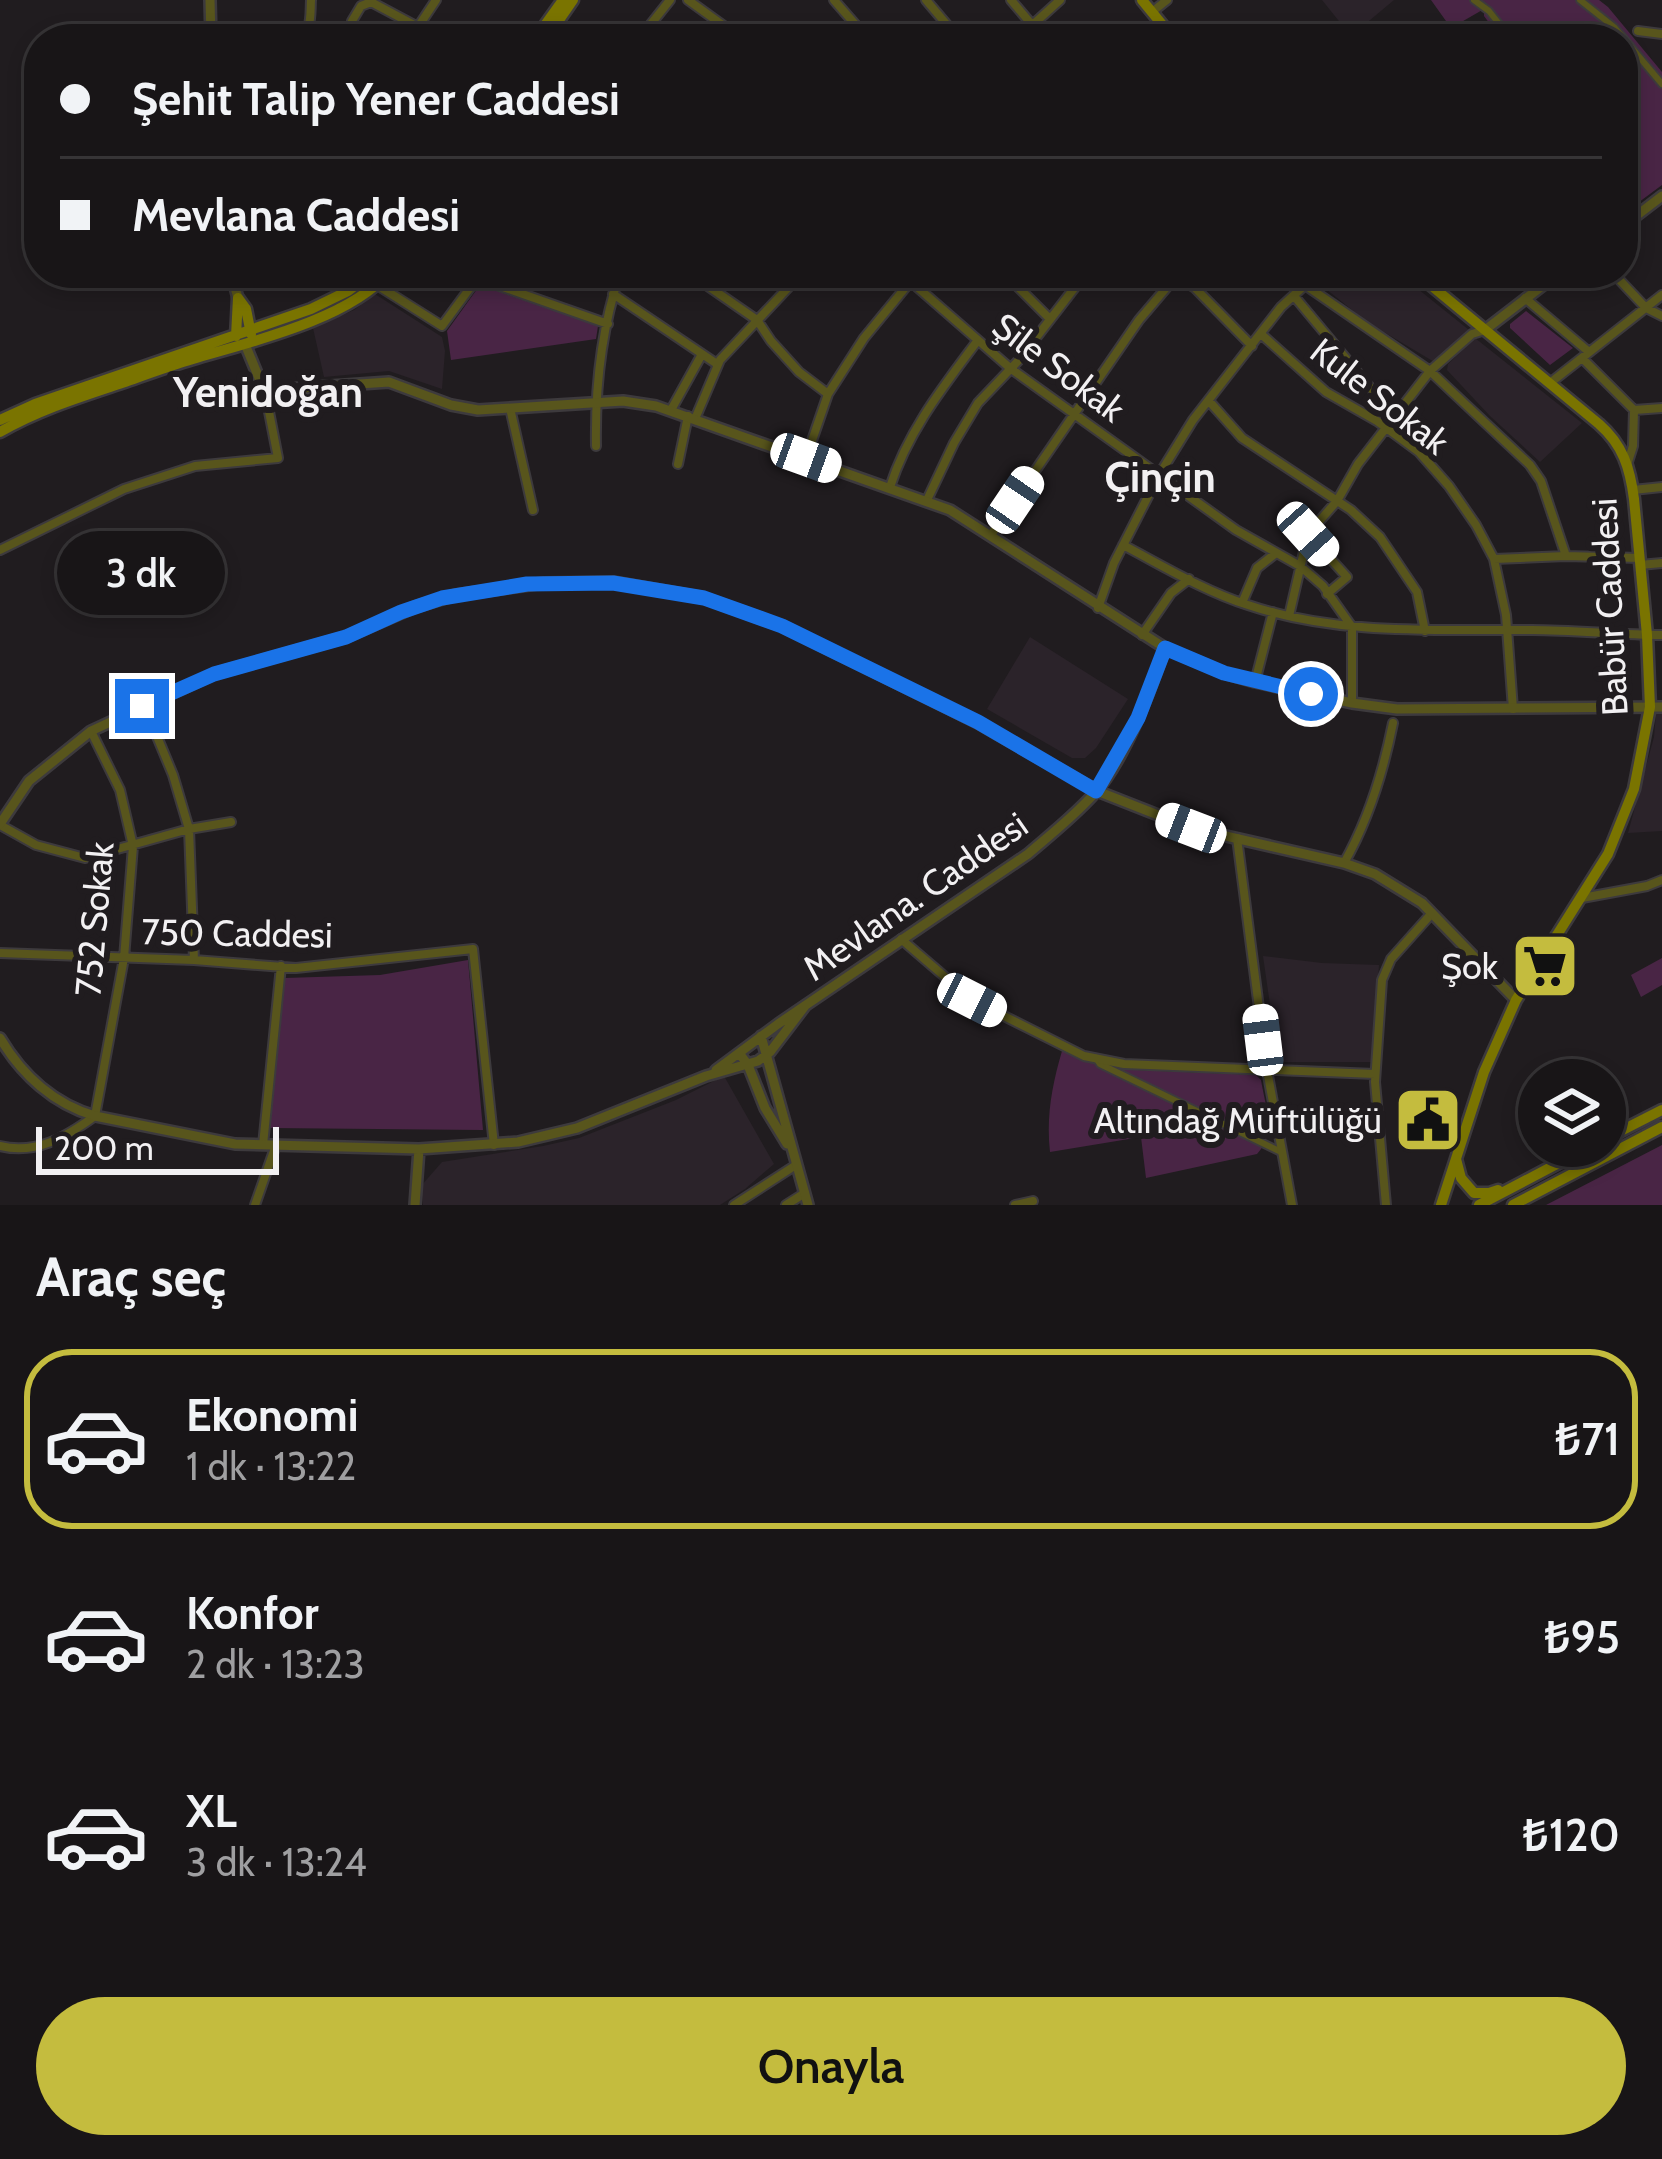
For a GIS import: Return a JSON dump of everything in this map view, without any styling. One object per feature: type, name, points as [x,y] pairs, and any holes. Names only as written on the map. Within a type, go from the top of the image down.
[{"type":"main road","points":[[1142,0],[1162,24]]},
{"type":"main road","points":[[0,432],[78,398],[324,315],[362,288]]},
{"type":"main road","name":"Babür Caddesi","points":[[1434,288],[1620,446],[1633,490],[1656,707],[1634,789],[1608,854],[1516,1000],[1484,1072],[1441,1205]]},
{"type":"main road","points":[[235,333],[238,298]]},
{"type":"main road","points":[[238,298],[246,309],[247,340]]},
{"type":"main road","points":[[0,420],[235,333],[247,340]]},
{"type":"main road","points":[[1626,1128],[1662,1110]]},
{"type":"main road","points":[[1513,1205],[1662,1127]]},
{"type":"main road","points":[[1456,1156],[1460,1178],[1474,1193],[1507,1190]]},
{"type":"main road","points":[[1479,1205],[1551,1167]]},
{"type":"street","points":[[422,0],[434,3]]},
{"type":"street","points":[[651,24],[670,0]]},
{"type":"street","points":[[688,0],[721,24]]},
{"type":"street","points":[[834,0],[855,24]]},
{"type":"street","points":[[926,0],[946,24]]},
{"type":"street","points":[[1012,0],[1030,24]]},
{"type":"street","points":[[1032,24],[1060,0]]},
{"type":"street","points":[[1152,12],[1167,0]]},
{"type":"street","points":[[1474,0],[1499,24]]},
{"type":"street","points":[[1580,0],[1610,24]]},
{"type":"street","points":[[352,21],[361,6],[371,2],[413,24]]},
{"type":"street","points":[[1638,31],[1662,34]]},
{"type":"street","points":[[1638,56],[1662,84]]},
{"type":"street","points":[[1638,214],[1662,196]]},
{"type":"street","points":[[235,288],[238,298]]},
{"type":"street","points":[[388,288],[442,326],[470,288]]},
{"type":"street","points":[[511,288],[608,324]]},
{"type":"street","points":[[596,446],[595,403],[615,288]]},
{"type":"street","points":[[710,288],[757,320],[799,373],[828,394]]},
{"type":"street","points":[[677,464],[717,364],[788,288]]},
{"type":"street","points":[[806,458],[828,394],[864,338],[905,288]]},
{"type":"street","name":"Şile Sokak","points":[[917,288],[1010,368],[1236,530],[1300,566],[1323,586],[1352,627]]},
{"type":"street","points":[[1019,288],[1049,318]]},
{"type":"street","points":[[927,500],[965,423],[1074,288]]},
{"type":"street","points":[[992,535],[1163,288]]},
{"type":"street","points":[[1195,288],[1252,346]]},
{"type":"street","points":[[1098,608],[1123,545],[1193,420],[1281,307],[1302,288]]},
{"type":"street","points":[[1309,288],[1430,371],[1530,465],[1541,481],[1566,556]]},
{"type":"street","points":[[1289,616],[1308,534],[1337,501],[1385,427],[1430,371],[1472,334],[1485,330],[1539,288]]},
{"type":"street","points":[[1627,288],[1646,308],[1662,316]]},
{"type":"street","points":[[613,294],[717,364]]},
{"type":"street","points":[[1550,383],[1662,295]]},
{"type":"street","points":[[1294,296],[1396,415],[1431,465]]},
{"type":"street","points":[[1525,298],[1586,355],[1634,410],[1628,465]]},
{"type":"street","name":"Kule Sokak","points":[[1261,334],[1326,392],[1420,452],[1476,524],[1494,559],[1508,630],[1513,709]]},
{"type":"street","points":[[0,550],[124,490],[195,466],[278,458],[264,386],[256,375],[247,340]]},
{"type":"street","points":[[890,487],[900,457],[932,400],[978,340]]},
{"type":"street","points":[[671,410],[701,356]]},
{"type":"street","points":[[264,386],[272,390],[389,382],[478,410],[633,402],[671,410],[950,510],[1165,648],[1224,673],[1397,709],[1656,707]]},
{"type":"street","points":[[1210,401],[1242,438],[1351,510],[1380,537],[1417,592],[1425,632]]},
{"type":"street","points":[[510,407],[533,510]]},
{"type":"street","points":[[1634,410],[1662,408]]},
{"type":"street","points":[[1633,490],[1662,487]]},
{"type":"street","points":[[1308,534],[1347,577],[1327,594]]},
{"type":"street","points":[[1123,545],[1242,603],[1352,627],[1662,634]]},
{"type":"street","points":[[1242,603],[1257,568],[1276,553]]},
{"type":"street","points":[[1494,559],[1566,556],[1662,562]]},
{"type":"street","points":[[1142,634],[1171,593],[1189,579]]},
{"type":"street","points":[[231,822],[85,858],[36,844],[0,824],[29,781],[91,731],[214,674],[346,637],[442,598],[527,584],[613,583],[704,598],[782,626],[990,729],[1096,791],[1191,828],[1375,874],[1432,913],[1516,1000]]},
{"type":"street","points":[[1255,682],[1273,612]]},
{"type":"street","points":[[1352,627],[1352,703]]},
{"type":"street","name":"Mevlana. Caddesi","points":[[706,1076],[1028,854],[1096,791],[1138,718],[1165,648]]},
{"type":"street","points":[[151,722],[189,830],[194,960]]},
{"type":"street","points":[[1344,863],[1384,767],[1393,723]]},
{"type":"street","name":"752 Sokak","points":[[91,731],[120,790],[134,846],[124,958],[95,1116]]},
{"type":"street","points":[[1237,838],[1267,1070],[1292,1205]]},
{"type":"street","points":[[1581,898],[1662,880]]},
{"type":"street","points":[[1386,1205],[1375,1074],[1382,980],[1391,959],[1432,913]]},
{"type":"street","points":[[901,940],[972,1000],[1084,1056],[1124,1064],[1375,1074]]},
{"type":"street","name":"750 Caddesi","points":[[0,953],[296,968],[473,949],[494,1145]]},
{"type":"street","points":[[255,1205],[270,1145],[280,967]]},
{"type":"street","name":"Mevlana. Caddesi","points":[[0,1038],[4,1054],[48,1093],[95,1116],[207,1140],[419,1149],[494,1145],[578,1128],[767,1056],[806,1006]]},
{"type":"street","points":[[761,1036],[808,1205]]},
{"type":"street","points":[[739,1053],[795,1160]]},
{"type":"street","points":[[1096,1058],[1282,1153]]},
{"type":"street","points":[[0,1146],[43,1146],[95,1116]]},
{"type":"street","points":[[415,1205],[419,1149]]},
{"type":"street","points":[[734,1205],[795,1160]]},
{"type":"street","points":[[786,1205],[807,1192]]},
{"type":"street","points":[[1015,1205],[1033,1201]]},
{"type":"shaded area","points":[[1322,0],[1394,0],[1365,24],[1341,24]]},
{"type":"shaded area","points":[[1431,0],[1599,0],[1622,24],[1490,24],[1484,9],[1458,24],[1448,24]]},
{"type":"shaded area","points":[[1638,43],[1662,72],[1662,185],[1638,203]]},
{"type":"shaded area","points":[[478,288],[598,326],[596,339],[451,360],[447,331]]},
{"type":"shaded area","points":[[1325,288],[1417,288],[1469,330],[1436,363],[1367,322]]},
{"type":"shaded area","points":[[375,294],[442,337],[442,389],[389,371],[324,377],[313,328],[354,310]]},
{"type":"shaded area","points":[[1526,311],[1573,348],[1550,365],[1510,328]]},
{"type":"shaded area","points":[[1475,338],[1582,423],[1540,462],[1447,370]]},
{"type":"shaded area","points":[[1030,637],[1128,699],[1085,758],[1072,758],[987,709]]},
{"type":"shaded area","points":[[1662,712],[1662,831],[1628,833],[1656,713]]},
{"type":"shaded area","points":[[1263,956],[1379,965],[1372,1062],[1284,1062],[1277,1054]]},
{"type":"shaded area","points":[[1662,958],[1662,985],[1641,997],[1631,975]]},
{"type":"shaded area","points":[[468,960],[483,1130],[270,1128],[285,978],[380,975]]},
{"type":"shaded area","points":[[1062,1051],[1113,1069],[1256,1075],[1268,1119],[1267,1138],[1257,1154],[1146,1178],[1141,1137],[1050,1152],[1051,1101]]},
{"type":"shaded area","points":[[724,1076],[774,1164],[720,1205],[423,1205],[421,1186],[442,1162],[579,1138]]},
{"type":"shaded area","points":[[1662,1145],[1662,1205],[1546,1205],[1626,1167]]},
{"type":"place","name":"Şok","points":[[1545,966]]},
{"type":"place","name":"Altındağ Müftülüğü","points":[[1428,1120]]},
{"type":"district","name":"Yenidoğan","points":[[268,392]]},
{"type":"district","name":"Çinçin","points":[[1160,477]]},
{"type":"route","points":[[142,706],[214,674],[346,637],[442,598],[570,582],[674,592],[763,618],[978,722],[1096,791],[1138,718],[1165,648],[1224,673],[1311,694]]}]
